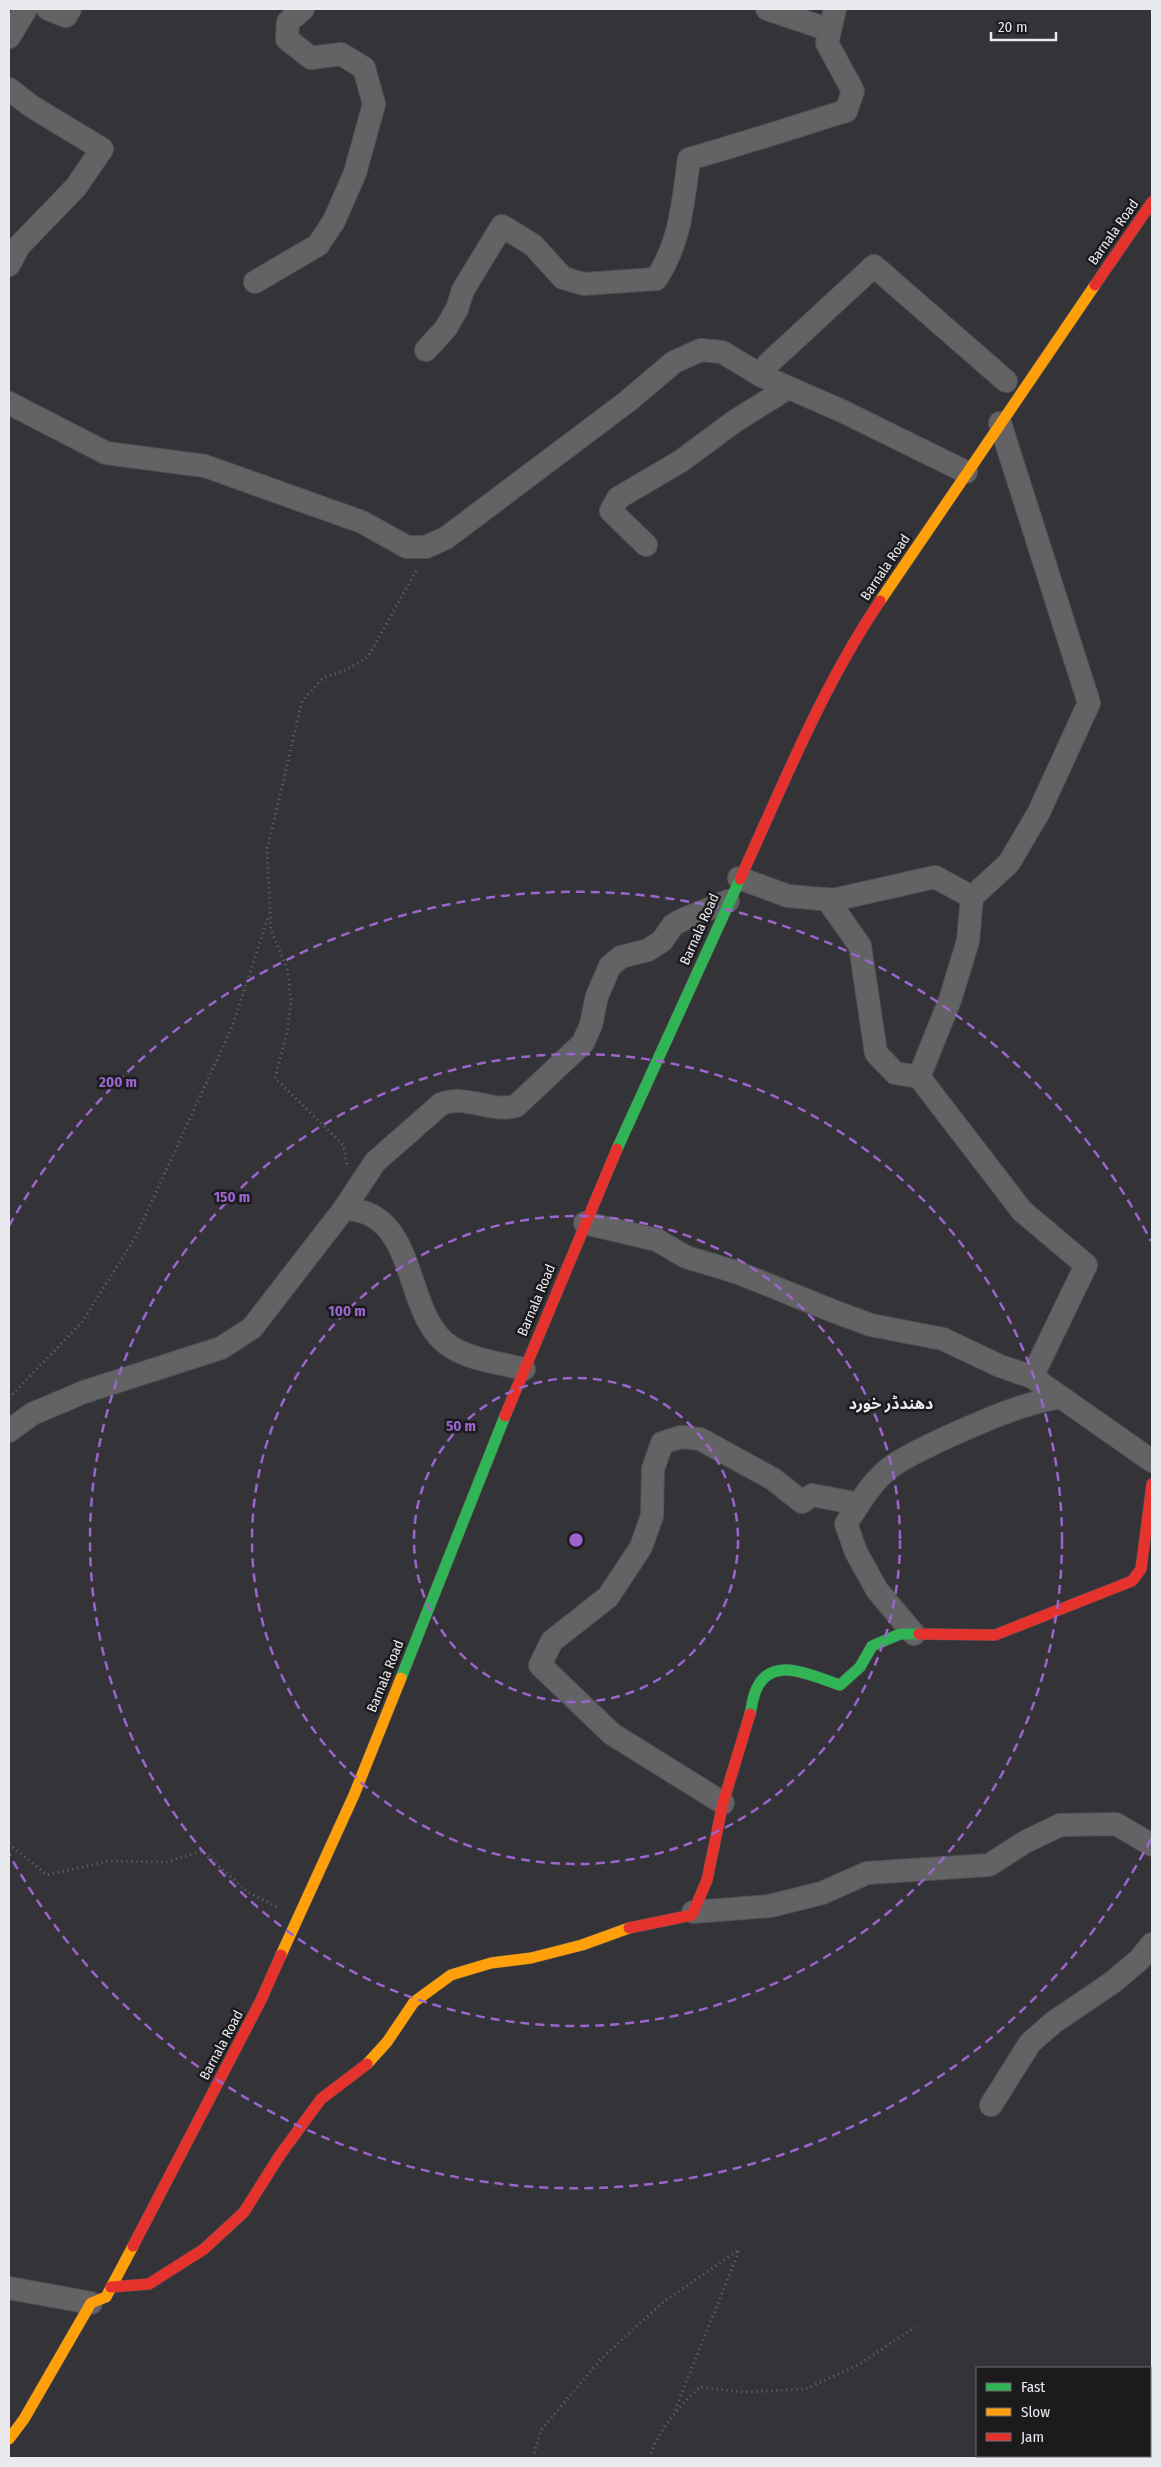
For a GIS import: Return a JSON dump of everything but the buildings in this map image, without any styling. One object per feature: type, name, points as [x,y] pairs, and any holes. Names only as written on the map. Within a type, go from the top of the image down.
[{"type":"main road","name":"Barnala Road","points":[[9,2439],[24,2419],[91,2302],[106,2297],[261,2000],[354,1795],[524,1369],[585,1223],[728,901],[805,737],[858,634],[966,472],[1152,202]]},
{"type":"main road","points":[[111,2287],[149,2284],[204,2250],[244,2212],[280,2155],[321,2099],[364,2068],[387,2042],[414,2002],[450,1975],[491,1963],[531,1958],[582,1945],[627,1928],[692,1915],[707,1880],[723,1803],[734,1772],[757,1687],[769,1673],[786,1668],[840,1685],[860,1667],[872,1646],[900,1634],[995,1635],[1132,1581],[1141,1569],[1152,1484]]},
{"type":"street","points":[[9,37],[26,9]]},
{"type":"street","points":[[48,9],[66,16],[70,9]]},
{"type":"street","points":[[255,282],[318,245],[334,221],[355,172],[374,104],[364,68],[341,54],[311,58],[287,39],[288,22],[303,9]]},
{"type":"street","points":[[426,350],[446,328],[457,309],[463,290],[502,226],[533,245],[563,278],[584,284],[656,279],[667,263],[679,232],[689,159],[763,139],[786,129],[846,111],[853,91],[827,43],[832,19],[767,9]]},
{"type":"street","points":[[9,89],[31,106],[102,148],[76,187],[12,247]]},
{"type":"street","points":[[762,376],[768,364],[874,266],[1006,381]]},
{"type":"street","points":[[9,403],[106,453],[205,466],[362,522],[407,547],[426,547],[446,538],[519,485],[628,401],[674,362],[701,350],[722,352],[762,376],[966,472]]},
{"type":"street","points":[[646,545],[610,511],[618,498],[681,461],[735,421],[788,388]]},
{"type":"street","points":[[919,1077],[950,1000],[968,942],[972,897],[1009,863],[1039,812],[1089,703],[1000,423]]},
{"type":"street","points":[[739,878],[788,896],[833,900],[935,877],[972,897]]},
{"type":"street","points":[[827,899],[860,946],[876,1053],[895,1073],[919,1077],[1022,1211],[1086,1265],[1032,1377]]},
{"type":"street","points":[[9,1431],[32,1414],[84,1392],[221,1348],[252,1328],[344,1209],[375,1162],[441,1104],[452,1100],[503,1109],[516,1106],[583,1043],[591,1025],[597,996],[610,966],[621,957],[648,950],[662,941],[673,925],[728,901]]},
{"type":"street","points":[[344,1209],[358,1209],[378,1217],[398,1244],[431,1326],[450,1346],[471,1356],[524,1369]]},
{"type":"street","points":[[585,1223],[657,1240],[686,1257],[739,1273],[871,1325],[943,1339],[1000,1366],[1032,1377],[1152,1461]]},
{"type":"street","points":[[914,1634],[876,1590],[856,1552],[846,1524],[871,1486],[891,1467],[914,1453],[994,1416],[1032,1402],[1061,1397]]},
{"type":"street","points":[[723,1803],[612,1734],[540,1665],[552,1640],[608,1597],[640,1547],[652,1516],[653,1470],[662,1443],[681,1437],[700,1439],[773,1479],[802,1502],[812,1495],[859,1504]]},
{"type":"street","points":[[693,1912],[770,1906],[822,1893],[867,1872],[989,1865],[1025,1842],[1060,1825],[1116,1824],[1152,1845]]},
{"type":"street","points":[[991,2105],[1030,2043],[1054,2022],[1113,1982],[1138,1960],[1152,1944]]},
{"type":"street","points":[[9,2288],[91,2302]]},
{"type":"path","points":[[348,1168],[343,1145],[275,1078],[287,1033],[291,1002],[288,971],[271,930],[267,850],[302,701],[323,678],[346,670],[368,657],[413,579],[426,547]]},
{"type":"path","points":[[9,1398],[82,1322],[134,1238],[232,1027],[270,912]]},
{"type":"path","points":[[9,1844],[47,1875],[110,1861],[167,1862],[202,1851],[248,1892],[299,1917]]},
{"type":"path","points":[[533,2458],[541,2430],[601,2359],[663,2302],[739,2250],[675,2410],[653,2446],[649,2458]]},
{"type":"path","points":[[675,2410],[700,2388],[744,2392],[806,2389],[858,2365],[915,2327]]},
{"type":"traffic: fast","points":[[617,1149],[740,879]]},
{"type":"traffic: fast","points":[[401,1678],[505,1416]]},
{"type":"traffic: fast","points":[[750,1714],[757,1688],[764,1678],[773,1672],[783,1670],[807,1673],[840,1685],[860,1667],[872,1646],[900,1634],[919,1634]]},
{"type":"traffic: slow","points":[[880,601],[1095,285]]},
{"type":"traffic: slow","points":[[281,1955],[354,1795],[401,1678]]},
{"type":"traffic: slow","points":[[367,2064],[387,2042],[414,2002],[451,1975],[491,1963],[531,1958],[582,1945],[629,1928]]},
{"type":"traffic: slow","points":[[9,2439],[24,2419],[91,2303],[106,2297],[133,2246]]},
{"type":"traffic: jam","points":[[1095,285],[1152,202]]},
{"type":"traffic: jam","points":[[740,879],[804,737],[840,668],[880,601]]},
{"type":"traffic: jam","points":[[505,1416],[617,1149]]},
{"type":"traffic: jam","points":[[919,1634],[995,1635],[1132,1581],[1141,1569],[1152,1484]]},
{"type":"traffic: jam","points":[[629,1928],[692,1915],[707,1880],[723,1803],[750,1714]]},
{"type":"traffic: jam","points":[[133,2246],[261,2000],[281,1955]]},
{"type":"traffic: jam","points":[[111,2287],[149,2284],[204,2249],[244,2212],[280,2155],[321,2099],[367,2064]]},
{"type":"district","name":"دھندڈر خورد","points":[[891,1403]]}]
